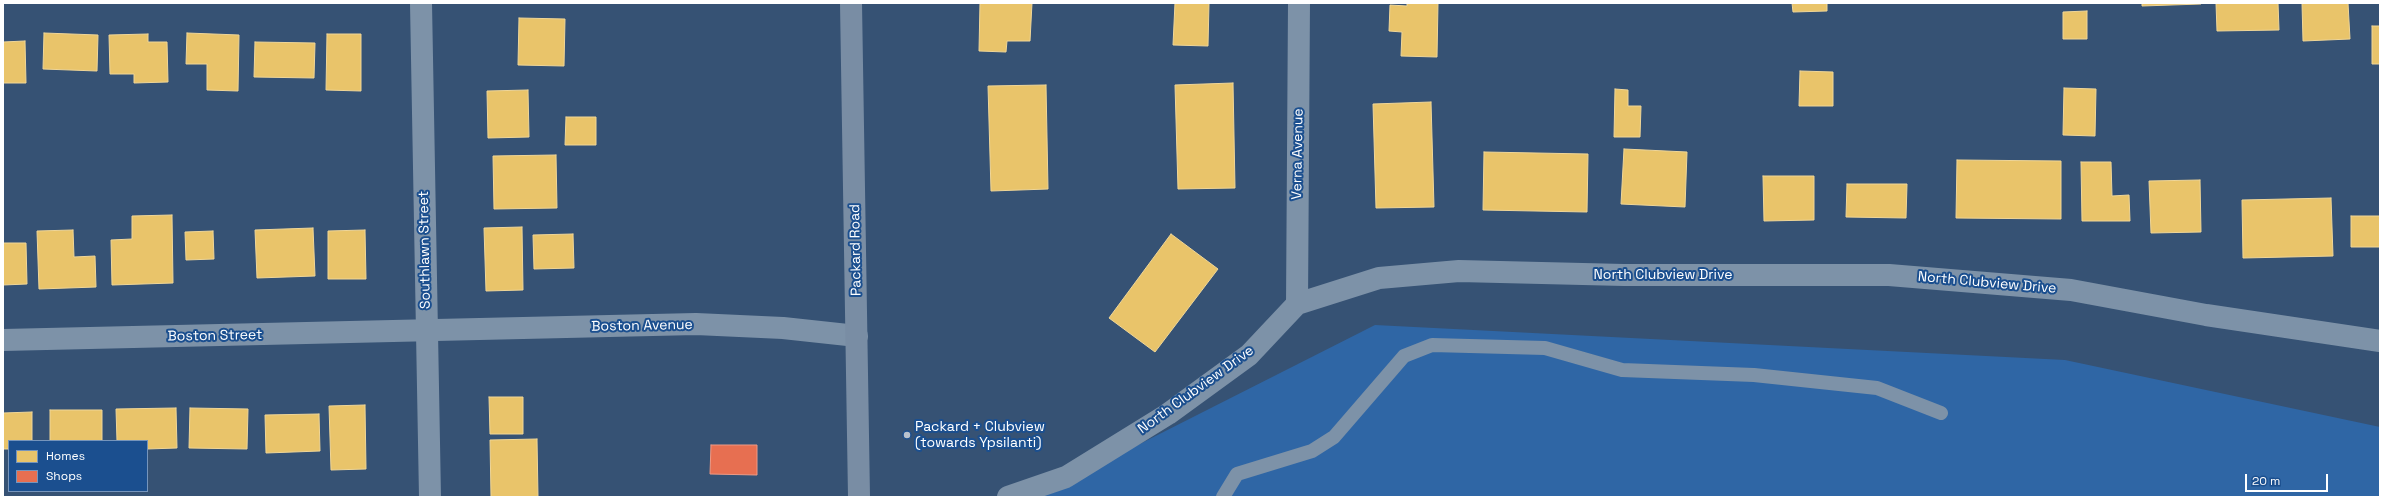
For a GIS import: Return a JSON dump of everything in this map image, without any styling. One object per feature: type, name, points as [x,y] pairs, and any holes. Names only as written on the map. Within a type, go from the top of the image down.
[{"type":"main road","name":"Packard Road","points":[[851,3],[859,497]]},
{"type":"street","name":"Southlawn Street","points":[[421,3],[430,497]]},
{"type":"street","name":"Verna Avenue","points":[[1297,304],[1300,3]]},
{"type":"street","name":"North Clubview Drive","points":[[1008,497],[1066,477],[1168,414],[1249,355],[1297,304],[1380,278],[1459,271],[1624,275],[1889,276],[2071,290],[2206,316],[2380,340]]},
{"type":"street","name":"Boston Avenue","points":[[427,331],[696,324],[783,328],[857,336]]},
{"type":"street","name":"Boston Street","points":[[3,340],[427,331]]},
{"type":"lane","points":[[1224,497],[1237,474],[1312,451],[1334,437],[1404,356],[1432,345],[1545,348],[1622,370],[1754,375],[1877,388],[1941,412]]},
{"type":"shaded area","points":[[1375,325],[2065,360],[2380,427],[2380,497],[1035,497]]},
{"type":"building: Homes","points":[[980,3],[1032,3],[1030,41],[1007,41],[1006,52],[979,51]]},
{"type":"building: Homes","points":[[1175,3],[1209,3],[1208,46],[1173,45]]},
{"type":"building: Homes","points":[[1407,3],[1438,3],[1437,57],[1401,56],[1402,32],[1389,31],[1390,5],[1407,6]]},
{"type":"building: Homes","points":[[1792,3],[1827,3],[1827,11],[1793,12]]},
{"type":"building: Homes","points":[[2142,3],[2201,3],[2201,4],[2142,6]]},
{"type":"building: Homes","points":[[2216,3],[2278,3],[2279,30],[2217,31]]},
{"type":"building: Homes","points":[[2302,3],[2348,3],[2350,39],[2303,41]]},
{"type":"building: Homes","points":[[2087,11],[2087,39],[2063,39],[2063,12]]},
{"type":"building: Homes","points":[[519,18],[565,19],[564,66],[518,65]]},
{"type":"building: Homes","points":[[2372,26],[2380,26],[2380,64],[2372,64]]},
{"type":"building: Homes","points":[[44,33],[98,35],[97,71],[43,69]]},
{"type":"building: Homes","points":[[187,33],[239,35],[238,91],[207,90],[207,64],[186,64]]},
{"type":"building: Homes","points":[[148,34],[148,42],[167,42],[168,82],[134,83],[134,74],[110,74],[109,35]]},
{"type":"building: Homes","points":[[327,34],[361,34],[361,91],[326,90]]},
{"type":"building: Homes","points":[[25,41],[26,83],[3,83],[3,42]]},
{"type":"building: Homes","points":[[255,42],[315,43],[314,78],[254,77]]},
{"type":"building: Homes","points":[[1800,71],[1833,72],[1833,106],[1799,106]]},
{"type":"building: Homes","points":[[1233,83],[1235,188],[1178,189],[1175,85]]},
{"type":"building: Homes","points":[[1046,85],[1048,189],[991,191],[988,86]]},
{"type":"building: Homes","points":[[2064,88],[2096,89],[2095,136],[2063,135]]},
{"type":"building: Homes","points":[[1615,89],[1628,90],[1628,106],[1641,106],[1640,137],[1614,137]]},
{"type":"building: Homes","points":[[528,90],[529,137],[488,138],[487,91]]},
{"type":"building: Homes","points":[[1431,102],[1434,207],[1376,208],[1373,104]]},
{"type":"building: Homes","points":[[566,117],[596,117],[596,145],[565,145]]},
{"type":"building: Homes","points":[[1624,149],[1687,152],[1685,207],[1621,204]]},
{"type":"building: Homes","points":[[1484,152],[1588,154],[1587,212],[1483,210]]},
{"type":"building: Homes","points":[[556,155],[557,208],[494,209],[493,156]]},
{"type":"building: Homes","points":[[1957,160],[2061,161],[2061,219],[1956,218]]},
{"type":"building: Homes","points":[[2081,162],[2111,162],[2112,196],[2129,195],[2130,221],[2082,221]]},
{"type":"building: Homes","points":[[1763,176],[1814,176],[1814,220],[1764,221]]},
{"type":"building: Homes","points":[[2200,180],[2201,232],[2151,233],[2149,181]]},
{"type":"building: Homes","points":[[1847,184],[1907,184],[1906,218],[1846,217]]},
{"type":"building: Homes","points":[[2331,198],[2333,256],[2243,258],[2242,200]]},
{"type":"building: Homes","points":[[172,215],[173,283],[112,285],[111,240],[132,239],[132,216]]},
{"type":"building: Homes","points":[[2351,216],[2380,216],[2380,247],[2351,247]]},
{"type":"building: Homes","points":[[522,227],[523,290],[486,291],[484,228]]},
{"type":"building: Homes","points":[[313,228],[315,276],[257,278],[255,230]]},
{"type":"building: Homes","points":[[73,230],[74,257],[95,256],[96,287],[39,289],[37,231]]},
{"type":"building: Homes","points":[[365,230],[366,279],[328,279],[328,231]]},
{"type":"building: Homes","points":[[213,231],[214,259],[186,260],[185,232]]},
{"type":"building: Homes","points":[[573,234],[574,268],[534,269],[533,235]]},
{"type":"building: Homes","points":[[1171,234],[1218,269],[1155,352],[1109,318]]},
{"type":"building: Homes","points":[[3,243],[26,243],[27,284],[3,285]]},
{"type":"building: Homes","points":[[489,397],[523,397],[523,434],[490,434]]},
{"type":"building: Homes","points":[[365,405],[366,469],[331,470],[329,406]]},
{"type":"building: Homes","points":[[176,408],[177,448],[148,449],[148,440],[117,440],[116,409]]},
{"type":"building: Homes","points":[[190,408],[248,409],[247,449],[189,448]]},
{"type":"building: Homes","points":[[50,410],[102,410],[102,440],[50,440]]},
{"type":"building: Homes","points":[[32,412],[32,440],[8,440],[8,449],[3,449],[3,413]]},
{"type":"building: Homes","points":[[319,414],[320,451],[266,453],[265,415]]},
{"type":"building: Homes","points":[[537,439],[538,497],[491,497],[490,440]]},
{"type":"building: Shops","points":[[711,445],[757,445],[757,475],[710,474]]},
{"type":"place","name":"Packard + Clubview (towards Ypsilanti)","points":[[907,435]]}]
